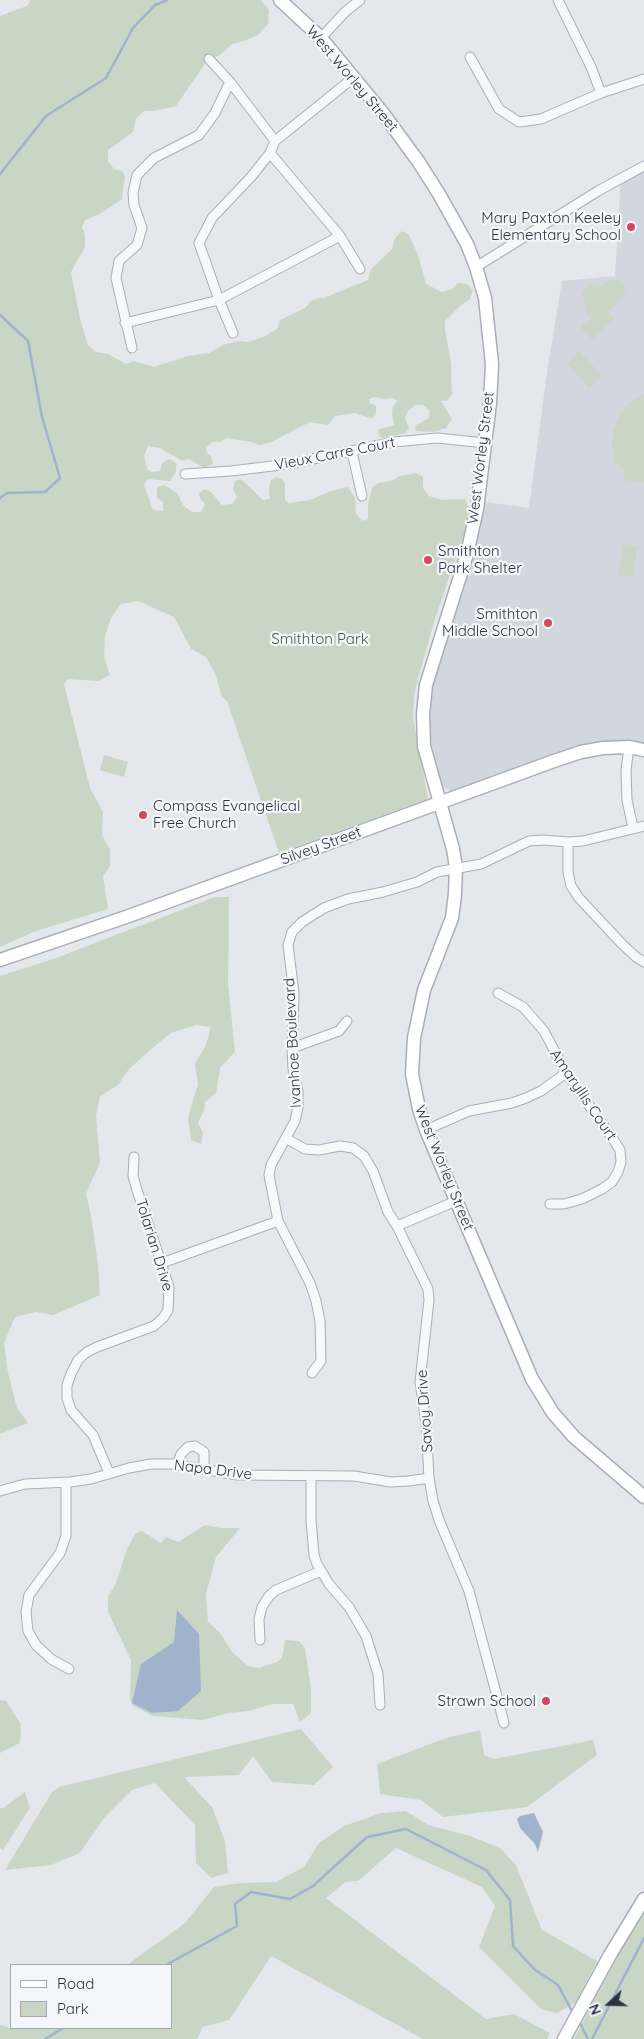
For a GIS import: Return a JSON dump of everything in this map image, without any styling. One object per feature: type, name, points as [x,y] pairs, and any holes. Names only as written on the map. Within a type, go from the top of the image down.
[{"type":"street","name":"West Worley Street","points":[[280,0],[321,38],[382,112],[418,161],[466,244],[476,267],[485,298],[492,364],[490,403],[477,509],[467,554],[426,684],[423,714],[424,746],[456,867],[452,918],[424,990],[414,1038],[412,1074],[419,1109],[426,1130],[532,1379],[553,1413],[582,1443],[644,1497]]},
{"type":"street","points":[[321,38],[345,12],[360,0]]},
{"type":"street","points":[[558,0],[591,67],[601,93]]},
{"type":"street","points":[[470,57],[499,109],[519,122],[529,122],[541,118],[601,93],[644,79]]},
{"type":"street","points":[[209,59],[230,82],[275,141]]},
{"type":"street","points":[[233,333],[218,300],[199,243],[212,218],[251,177],[270,153],[275,141],[353,78]]},
{"type":"street","points":[[132,348],[116,278],[119,262],[137,245],[142,228],[134,205],[133,193],[137,175],[154,158],[199,135],[216,113],[230,82]]},
{"type":"street","points":[[270,153],[340,236],[360,270]]},
{"type":"street","points":[[476,267],[598,190],[644,166]]},
{"type":"street","points":[[125,323],[218,300],[340,236]]},
{"type":"street","name":"Vieux Carre Court","points":[[185,474],[289,464],[394,442],[437,438],[485,443]]},
{"type":"street","points":[[352,452],[362,496]]},
{"type":"street","name":"Silvey Street","points":[[0,960],[126,917],[581,752],[603,748],[644,750]]},
{"type":"street","points":[[629,748],[626,770],[627,800],[633,828]]},
{"type":"street","name":"Ivanhoe Boulevard","points":[[312,1373],[321,1361],[320,1321],[316,1301],[304,1269],[278,1221],[270,1175],[271,1165],[287,1139],[295,1121],[298,1107],[298,1092],[293,1069],[292,1048],[294,993],[288,945],[292,932],[302,922],[324,908],[348,899],[417,882],[437,872],[456,867],[481,864],[529,841],[568,842],[598,838],[644,826]]},
{"type":"street","points":[[568,842],[568,872],[571,886],[579,898],[622,944],[644,962]]},
{"type":"street","name":"Amaryllis Court","points":[[498,993],[512,1000],[532,1016],[544,1031],[566,1073],[620,1150],[621,1162],[618,1172],[612,1182],[602,1190],[564,1204],[550,1204]]},
{"type":"street","points":[[292,1048],[338,1031],[347,1021]]},
{"type":"street","points":[[426,1130],[469,1111],[512,1103],[526,1098],[541,1091],[566,1073]]},
{"type":"street","name":"Savoy Drive","points":[[287,1139],[305,1149],[319,1150],[340,1146],[353,1148],[364,1156],[373,1171],[388,1212],[397,1226],[428,1289],[429,1300],[420,1382],[426,1423],[429,1478],[439,1520],[469,1591],[478,1620],[504,1723]]},
{"type":"street","name":"Tolarian Drive","points":[[109,1473],[93,1435],[71,1410],[67,1398],[67,1385],[70,1374],[78,1360],[87,1352],[154,1326],[163,1318],[168,1310],[169,1288],[135,1183],[132,1168],[134,1156]]},
{"type":"street","points":[[397,1226],[456,1201]]},
{"type":"street","points":[[162,1263],[278,1221]]},
{"type":"street","points":[[177,1465],[181,1454],[188,1447],[196,1446],[204,1452],[204,1469]]},
{"type":"street","name":"Napa Drive","points":[[0,1491],[25,1484],[91,1479],[151,1464],[177,1465],[237,1476],[354,1476],[391,1482],[429,1478]]},
{"type":"street","points":[[311,1476],[312,1542],[314,1555],[320,1571],[350,1607],[366,1636],[378,1674],[380,1705]]},
{"type":"street","points":[[66,1482],[66,1536],[60,1553],[29,1595],[26,1612],[28,1631],[36,1646],[51,1659],[68,1669]]},
{"type":"street","points":[[260,1640],[259,1619],[262,1607],[269,1596],[276,1590],[320,1571]]},
{"type":"street","points":[[564,2039],[610,1955],[644,1899]]},
{"type":"shaded area","name":"Smithton Middle School","points":[[644,166],[644,743],[628,740],[603,741],[577,746],[451,791],[443,787],[432,746],[429,716],[433,683],[479,535],[485,502],[529,508],[547,372],[562,281],[615,276],[621,179]]},
{"type":"green space","name":"Smithton Park","points":[[31,0],[261,0],[269,10],[268,24],[258,35],[232,44],[220,55],[206,62],[176,106],[155,111],[144,111],[136,119],[133,132],[108,150],[108,161],[114,169],[122,171],[125,176],[122,199],[100,214],[85,220],[82,227],[85,235],[85,247],[71,272],[80,319],[88,345],[96,352],[108,354],[126,364],[134,361],[154,367],[188,356],[209,353],[223,345],[238,341],[248,342],[265,336],[277,329],[280,320],[305,308],[311,301],[324,298],[368,280],[371,269],[392,249],[395,238],[402,231],[409,235],[418,255],[426,284],[442,292],[452,289],[458,283],[467,284],[473,290],[470,299],[445,321],[451,364],[452,394],[447,401],[441,401],[452,419],[446,428],[433,432],[416,431],[415,426],[429,418],[430,411],[423,405],[415,405],[408,411],[405,418],[409,428],[406,433],[383,438],[379,435],[378,430],[394,425],[393,406],[398,401],[393,398],[374,397],[369,399],[370,403],[376,406],[376,414],[372,419],[355,413],[335,416],[328,425],[310,422],[271,442],[260,445],[227,438],[219,442],[212,442],[206,448],[213,464],[204,468],[189,459],[182,461],[160,448],[148,446],[144,456],[147,469],[151,472],[160,471],[162,463],[170,459],[177,464],[175,474],[170,481],[148,479],[144,485],[153,510],[163,511],[163,502],[157,498],[157,488],[164,485],[177,493],[183,505],[192,512],[201,512],[205,504],[200,498],[199,493],[205,489],[211,492],[222,505],[232,504],[237,497],[233,490],[235,481],[241,479],[263,500],[270,499],[269,489],[271,480],[276,477],[282,479],[285,484],[285,500],[289,503],[310,500],[331,491],[348,487],[355,498],[356,514],[362,521],[368,519],[368,504],[372,488],[378,483],[416,473],[423,477],[423,488],[429,496],[442,500],[465,499],[468,506],[467,525],[435,619],[414,697],[413,717],[428,799],[279,853],[227,701],[222,697],[215,673],[206,657],[191,649],[174,617],[138,601],[121,604],[111,618],[105,636],[104,657],[110,675],[98,681],[68,679],[64,684],[90,788],[103,812],[102,835],[110,849],[110,866],[103,876],[108,909],[36,931],[0,947],[0,16],[27,6]]},
{"type":"green space","points":[[618,279],[623,282],[625,291],[620,302],[607,311],[614,318],[592,339],[581,328],[581,325],[588,321],[590,317],[584,309],[582,293],[589,284],[602,285],[608,281]]},
{"type":"green space","points":[[579,351],[602,376],[589,388],[567,363]]},
{"type":"green space","points":[[644,394],[644,483],[624,480],[625,472],[616,462],[612,446],[613,430],[621,411],[632,401]]},
{"type":"green space","points":[[623,544],[637,546],[633,577],[618,575]]},
{"type":"green space","points":[[104,755],[128,762],[124,777],[100,770]]},
{"type":"green space","points":[[215,897],[229,897],[228,982],[235,1052],[220,1068],[216,1093],[205,1102],[204,1111],[198,1123],[203,1132],[201,1144],[191,1140],[188,1117],[198,1084],[195,1064],[206,1045],[211,1027],[196,1025],[171,1033],[129,1069],[118,1085],[100,1096],[96,1116],[100,1162],[86,1194],[98,1265],[100,1295],[53,1315],[35,1312],[15,1317],[4,1343],[8,1373],[17,1408],[28,1423],[0,1434],[0,976],[56,958]]},
{"type":"green space","points":[[205,1525],[221,1528],[240,1528],[216,1557],[206,1594],[208,1622],[220,1633],[232,1652],[248,1666],[259,1668],[277,1662],[282,1658],[285,1640],[299,1641],[305,1648],[311,1689],[311,1713],[300,1722],[293,1704],[272,1704],[249,1711],[229,1713],[203,1720],[153,1716],[132,1705],[130,1698],[131,1660],[108,1612],[108,1597],[116,1583],[127,1549],[135,1534],[142,1531],[161,1543],[166,1537],[178,1542]]},
{"type":"green space","points":[[0,1700],[6,1701],[21,1725],[20,1743],[0,1753]]},
{"type":"green space","points":[[301,1729],[333,1767],[314,1785],[272,1782],[253,1756],[239,1775],[184,1777],[212,1807],[225,1841],[228,1873],[211,1878],[196,1863],[195,1825],[155,1783],[132,1790],[104,1818],[80,1853],[51,1865],[5,1870],[52,1792],[59,1787]]},
{"type":"green space","points":[[480,1730],[484,1755],[494,1759],[593,1740],[597,1755],[527,1807],[443,1817],[421,1800],[380,1794],[377,1764],[446,1738]]},
{"type":"green space","points":[[25,1792],[30,1808],[3,1850],[0,1848],[0,1808],[3,1808]]},
{"type":"green space","points":[[406,1811],[428,1825],[470,1836],[500,1848],[516,1865],[542,1930],[597,1961],[576,2002],[557,2013],[541,2009],[479,1947],[495,1906],[482,1887],[396,1848],[358,1881],[345,1882],[326,1898],[486,2019],[514,2014],[550,2033],[547,2039],[423,2039],[271,1956],[229,2020],[203,2027],[197,2039],[0,2039],[0,2025],[10,2029],[172,2029],[172,1964],[128,1964],[185,1923],[214,1887],[241,1883],[276,1882],[304,1867],[319,1843],[344,1826],[381,1813]]},
{"type":"green space","points":[[644,1904],[644,2039],[574,2039]]},
{"type":"water","points":[[177,1610],[199,1634],[201,1691],[178,1711],[152,1713],[132,1703],[141,1664],[174,1642]]},
{"type":"water","points":[[534,1813],[543,1832],[538,1852],[535,1844],[520,1828],[517,1819],[520,1816]]},
{"type":"waterway","points":[[0,174],[46,116],[106,78],[133,28],[155,5],[167,0]]},
{"type":"waterway","points":[[0,315],[28,341],[42,417],[60,478],[45,492],[7,493],[0,498]]},
{"type":"waterway","points":[[168,1964],[237,1926],[235,1904],[251,1892],[290,1899],[313,1886],[367,1837],[406,1829],[486,1870],[510,1900],[513,1946],[534,1969],[558,1985],[573,2013]]},
{"type":"waterway","points":[[592,2039],[644,1938]]},
{"type":"waterway","points":[[579,2021],[588,2039]]},
{"type":"waterway","points":[[45,2039],[61,2029]]},
{"type":"place","name":"Mary Paxton Keeley Elementary School","points":[[631,227]]},
{"type":"place","name":"Smithton Park Shelter","points":[[428,560]]},
{"type":"place","name":"Smithton Middle School","points":[[548,623]]},
{"type":"place","name":"Compass Evangelical Free Church","points":[[143,815]]},
{"type":"place","name":"Strawn School","points":[[546,1701]]}]
